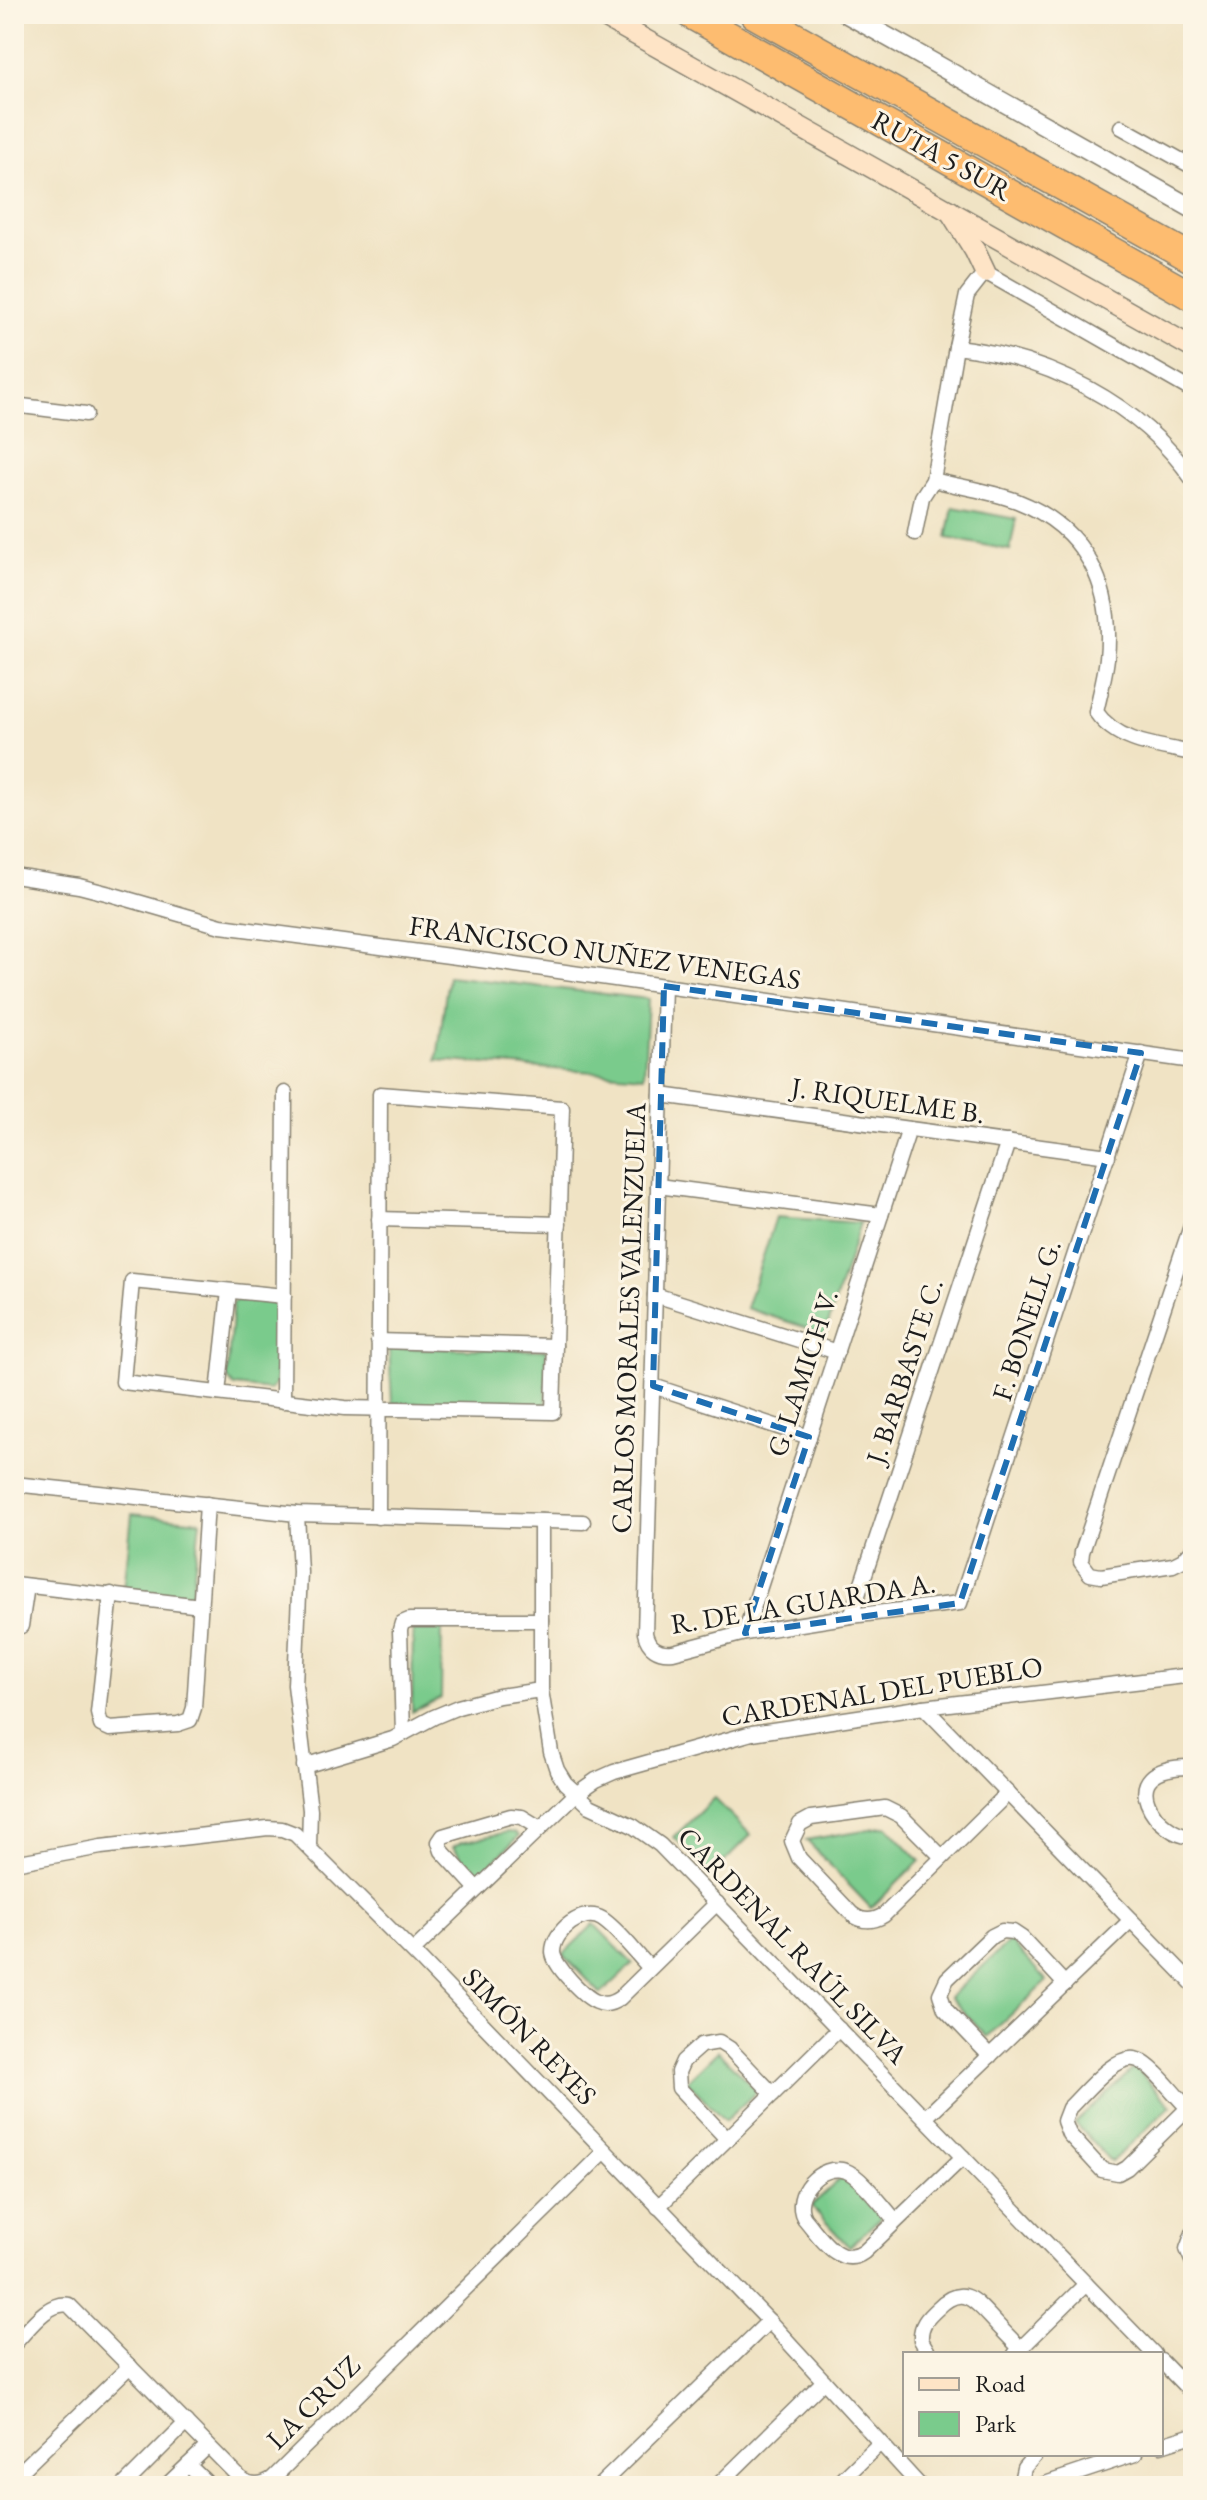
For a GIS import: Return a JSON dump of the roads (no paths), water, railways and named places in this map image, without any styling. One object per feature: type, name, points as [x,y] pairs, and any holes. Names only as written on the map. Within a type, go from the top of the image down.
[{"type":"highway","name":"RUTA 5 SUR","points":[[690,14],[1193,297]]},
{"type":"highway","name":"RUTA 5 SUR","points":[[754,14],[1193,259]]},
{"type":"main road","points":[[599,14],[1193,348]]},
{"type":"main road","points":[[947,208],[985,272]]},
{"type":"street","points":[[847,14],[1193,209]]},
{"type":"street","points":[[1121,127],[1193,167]]},
{"type":"street","points":[[915,533],[922,497],[933,480],[967,295],[985,272],[1193,391]]},
{"type":"street","points":[[956,347],[1016,360],[1071,379],[1124,409],[1161,441],[1193,480]]},
{"type":"street","points":[[14,405],[86,414]]},
{"type":"street","points":[[933,480],[999,495],[1034,508],[1050,517],[1081,545],[1102,587],[1108,624],[1107,661],[1096,712],[1104,725],[1134,741],[1193,753]]},
{"type":"street","name":"FRANCISCO NUÑEZ VENEGAS","points":[[14,876],[79,886],[221,926],[1193,1061]]},
{"type":"street","name":"CARLOS MORALES VALENZUELA","points":[[654,1649],[645,1633],[664,986]]},
{"type":"street","name":"F. BONELL G.","points":[[960,1603],[1141,1053]]},
{"type":"street","points":[[283,1401],[285,1093]]},
{"type":"street","points":[[284,1296],[132,1281],[123,1382],[345,1408],[377,1409],[553,1412],[562,1108],[380,1094],[377,1409],[378,1517]]},
{"type":"street","name":"J. RIQUELME B.","points":[[661,1095],[1108,1156]]},
{"type":"street","name":"G. LAMICH V.","points":[[745,1633],[909,1129]]},
{"type":"street","name":"J. BARBASTE C.","points":[[851,1616],[1008,1142]]},
{"type":"street","points":[[658,1186],[881,1215]]},
{"type":"street","points":[[379,1219],[559,1224]]},
{"type":"street","points":[[1193,1220],[1081,1562],[1090,1574],[1101,1576],[1173,1565],[1193,1549]]},
{"type":"street","points":[[218,1393],[229,1291]]},
{"type":"street","points":[[655,1295],[837,1352]]},
{"type":"street","points":[[378,1341],[555,1346]]},
{"type":"street","points":[[653,1386],[809,1437]]},
{"type":"street","points":[[14,1484],[297,1514],[583,1522]]},
{"type":"street","points":[[111,1594],[98,1713],[101,1725],[110,1729],[178,1724],[190,1720],[194,1708],[207,1504]]},
{"type":"street","points":[[297,1514],[300,1590],[295,1685],[311,1819],[309,1846]]},
{"type":"street","name":"CARDENAL RAÚL SILVA","points":[[541,1521],[541,1690],[557,1770],[590,1806],[652,1838],[1149,2352]]},
{"type":"street","points":[[21,1626],[20,1585],[201,1606]]},
{"type":"street","name":"R. DE LA GUARDA A.","points":[[654,1649],[673,1652],[745,1633],[960,1603]]},
{"type":"street","points":[[403,1734],[402,1623],[409,1620],[541,1620]]},
{"type":"street","name":"CARDENAL DEL PUEBLO","points":[[413,1951],[576,1794],[603,1776],[739,1736],[924,1707],[1193,1675]]},
{"type":"street","points":[[304,1766],[393,1739],[458,1707],[499,1696],[541,1690]]},
{"type":"street","points":[[924,1707],[1193,1984]]},
{"type":"street","points":[[1193,1767],[1157,1773],[1148,1780],[1144,1793],[1147,1805],[1172,1832],[1179,1836],[1193,1836]]},
{"type":"street","points":[[942,1857],[901,1816],[885,1808],[811,1818],[800,1824],[792,1841],[799,1858],[852,1914],[867,1921],[884,1915],[1008,1793]]},
{"type":"street","points":[[477,1889],[442,1851],[439,1842],[443,1836],[511,1816],[522,1817],[540,1828]]},
{"type":"street","name":"SIMÓN REYES","points":[[14,1863],[101,1847],[268,1828],[289,1831],[309,1846],[413,1951],[769,2321],[920,2486]]},
{"type":"street","points":[[650,1968],[605,1921],[595,1916],[584,1916],[573,1921],[554,1945],[558,1966],[589,1997],[599,2003],[616,2001],[717,1903]]},
{"type":"street","points":[[925,2118],[1131,1920]]},
{"type":"street","points":[[990,2056],[945,2009],[940,1994],[943,1983],[992,1936],[1002,1931],[1018,1935],[1065,1984]]},
{"type":"street","points":[[658,2207],[839,2029]]},
{"type":"street","points":[[727,2139],[679,2088],[677,2078],[680,2066],[696,2048],[713,2042],[725,2045],[773,2094]]},
{"type":"street","points":[[1125,2058],[1142,2061],[1190,2106],[1127,2168],[1118,2173],[1102,2170],[1065,2126],[1069,2108],[1125,2058]]},
{"type":"street","name":"LA CRUZ","points":[[14,2344],[53,2306],[64,2304],[74,2309],[208,2446],[246,2482],[256,2485],[272,2479],[605,2151]]},
{"type":"street","points":[[896,2221],[855,2177],[844,2170],[832,2170],[821,2175],[805,2190],[800,2200],[804,2218],[835,2252],[845,2257],[860,2255],[896,2221],[963,2157]]},
{"type":"street","points":[[1193,2233],[1187,2249],[1193,2263]]},
{"type":"street","points":[[928,2352],[921,2340],[921,2328],[946,2300],[955,2296],[966,2296],[976,2302],[1017,2351],[1086,2284]]},
{"type":"street","points":[[599,2486],[769,2321]]},
{"type":"street","points":[[1163,2363],[1193,2394]]},
{"type":"street","points":[[14,2478],[130,2366]]},
{"type":"street","points":[[717,2486],[824,2381]]},
{"type":"street","points":[[123,2486],[186,2423]]},
{"type":"street","points":[[1163,2444],[1193,2435]]},
{"type":"street","points":[[836,2486],[880,2443]]},
{"type":"street","points":[[166,2486],[208,2446]]},
{"type":"street","points":[[1020,2486],[1024,2468],[1034,2456]]},
{"type":"street","points":[[1039,2486],[1129,2456]]},
{"type":"street","points":[[188,2465],[210,2486]]}]
